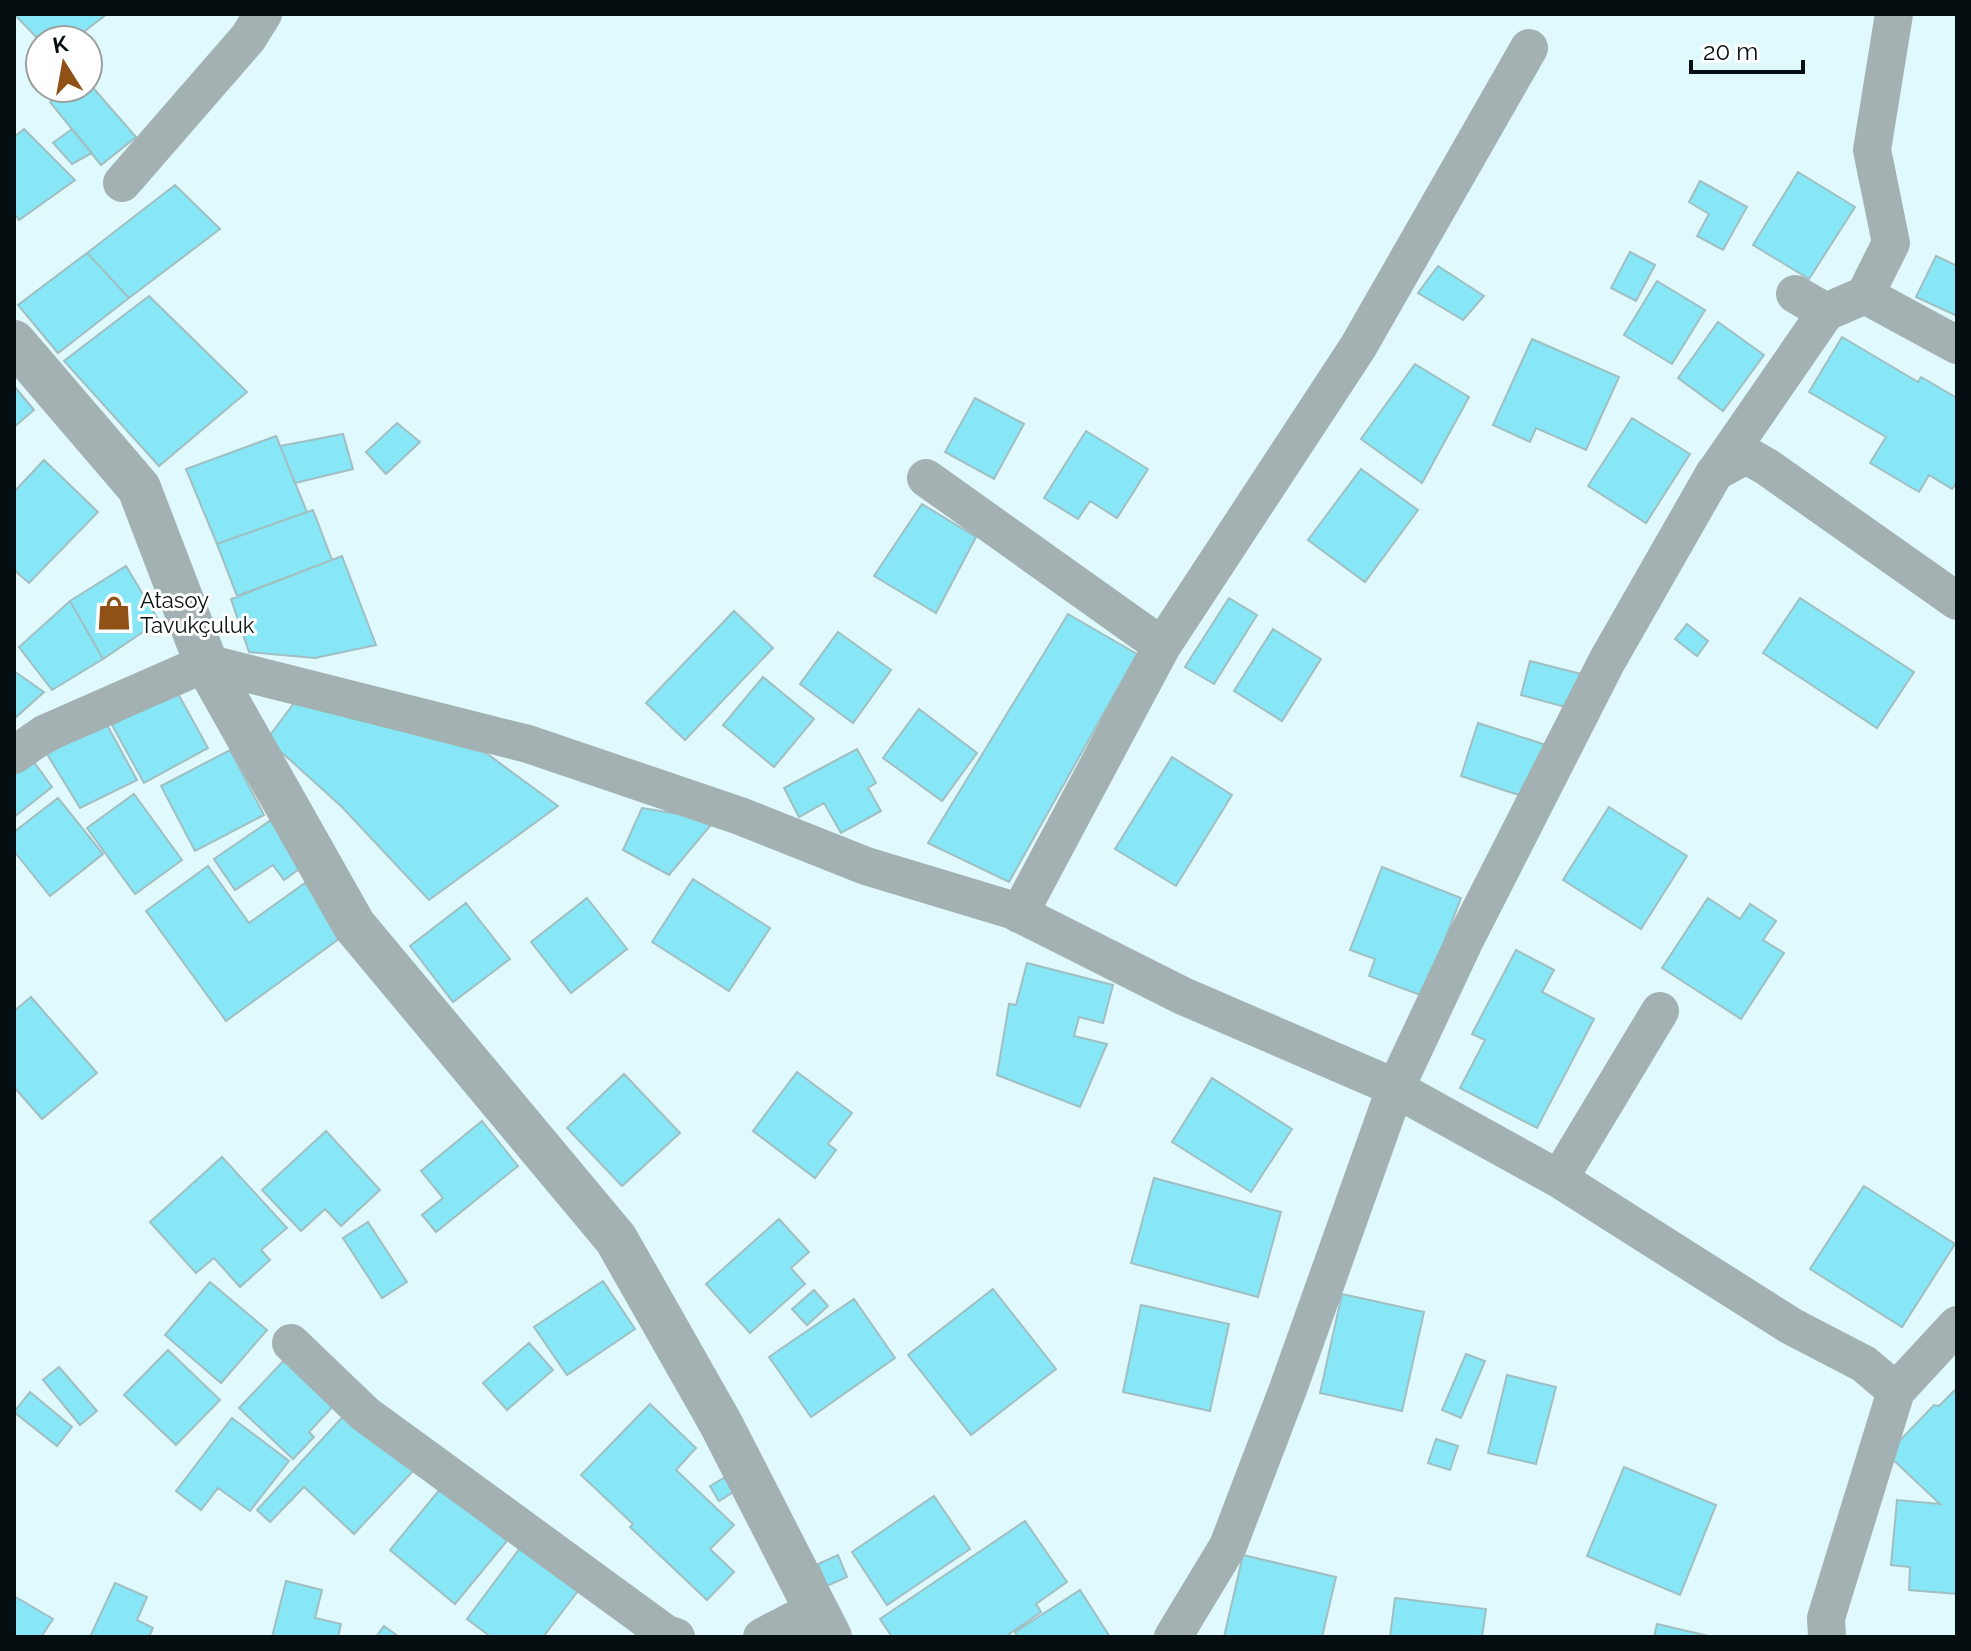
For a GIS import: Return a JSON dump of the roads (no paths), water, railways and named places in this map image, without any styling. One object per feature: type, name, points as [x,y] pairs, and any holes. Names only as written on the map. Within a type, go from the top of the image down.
[{"type":"street","points":[[122,183],[248,38],[263,14]]},
{"type":"street","points":[[1865,295],[1891,243],[1872,150],[1894,14]]},
{"type":"street","points":[[1019,914],[1162,646],[1358,347],[1529,48]]},
{"type":"street","points":[[1173,1637],[1228,1546],[1288,1389],[1395,1089],[1464,942],[1607,661],[1811,303],[1865,295],[1957,345]]},
{"type":"street","points":[[14,342],[139,488],[206,663],[354,925],[616,1239],[721,1424],[823,1623],[762,1637]]},
{"type":"street","points":[[1715,472],[1746,455],[1957,601]]},
{"type":"street","points":[[926,478],[1162,646]]},
{"type":"street","points":[[14,755],[44,734],[206,663],[528,744],[740,816],[866,866],[1019,914],[1183,996],[1395,1089],[1559,1179],[1791,1326],[1864,1364],[1896,1391]]},
{"type":"street","points":[[1559,1179],[1660,1011]]},
{"type":"street","points":[[1827,1637],[1826,1618],[1896,1391],[1957,1325]]},
{"type":"street","points":[[291,1343],[365,1414],[665,1633],[676,1637]]},
{"type":"place","name":"Atasoy Tavukçuluk","points":[[114,613]]}]
